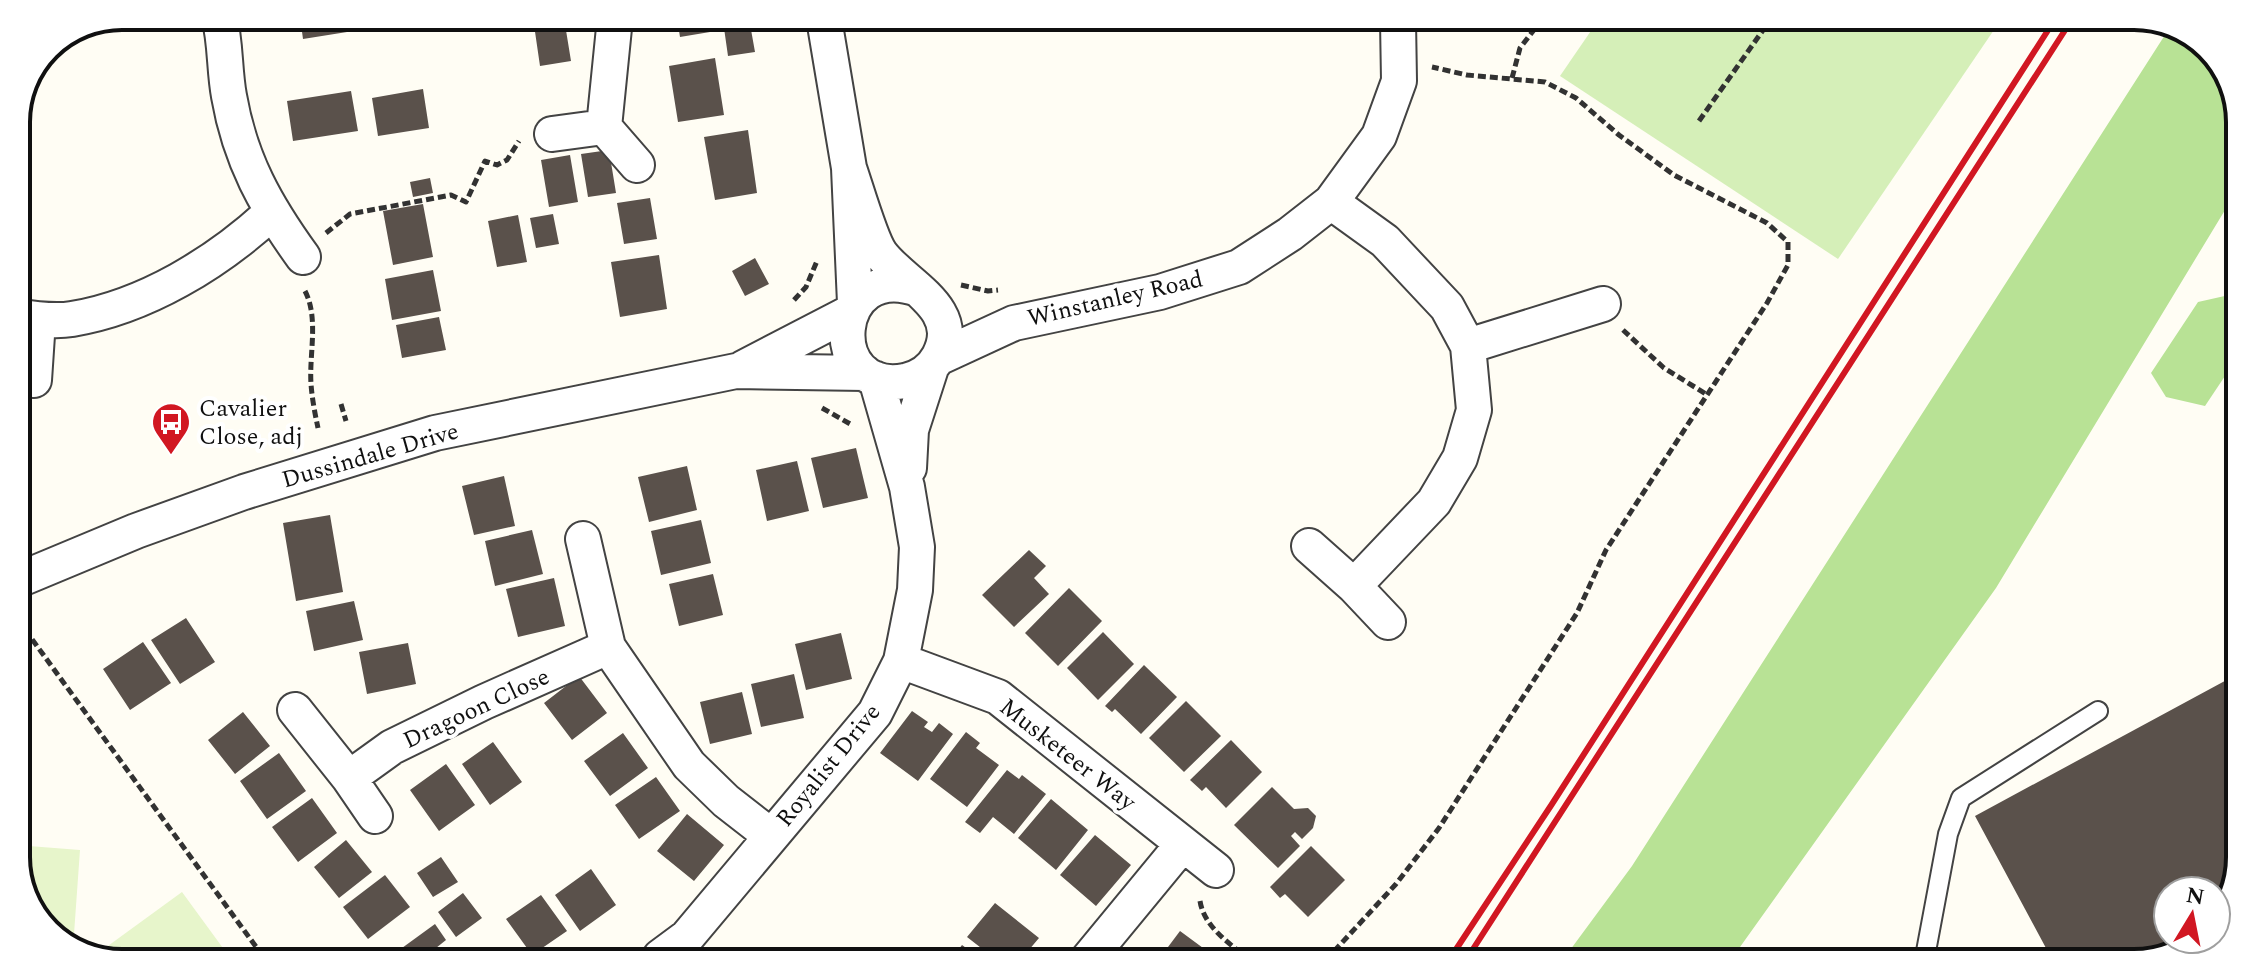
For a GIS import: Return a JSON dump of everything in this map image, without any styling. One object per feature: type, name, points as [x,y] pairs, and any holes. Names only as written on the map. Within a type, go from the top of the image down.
[{"type":"street","points":[[223,30],[228,95],[244,157],[271,213],[302,256]]},
{"type":"street","points":[[614,30],[604,127],[637,165]]},
{"type":"street","points":[[826,30],[849,168],[852,308],[846,344],[857,365],[871,376]]},
{"type":"street","name":"Winstanley Road","points":[[934,363],[1014,323],[1160,292],[1239,267],[1290,234],[1331,202],[1379,136],[1399,81],[1398,30]]},
{"type":"street","points":[[552,134],[604,127]]},
{"type":"street","points":[[849,168],[880,253],[925,294],[943,323],[943,347],[934,363]]},
{"type":"street","points":[[1331,202],[1385,241],[1447,307],[1468,346],[1474,410],[1460,458],[1434,502],[1354,586]]},
{"type":"street","points":[[30,318],[69,320],[125,307],[227,250],[271,213]]},
{"type":"street","name":"Dussindale Drive","points":[[30,575],[136,531],[244,492],[435,433],[736,371],[790,346],[852,308],[873,288],[905,284],[925,294]]},
{"type":"street","name":"Winstanley Road","points":[[925,294],[965,314],[1014,323]]},
{"type":"street","points":[[1468,346],[1603,304]]},
{"type":"street","points":[[30,345],[34,380]]},
{"type":"street","name":"Dussindale Drive","points":[[736,371],[871,376],[895,382],[914,379],[934,363]]},
{"type":"street","name":"Royalist Drive","points":[[907,487],[911,430],[934,363]]},
{"type":"street","name":"Royalist Drive","points":[[671,949],[687,937],[875,713],[901,661],[915,590],[917,547],[907,487],[871,376]]},
{"type":"street","points":[[583,539],[608,647],[689,765],[726,801],[771,836]]},
{"type":"street","points":[[1309,546],[1388,622]]},
{"type":"street","name":"Dragoon Close","points":[[349,778],[392,747],[608,647]]},
{"type":"street","name":"Musketeer Way","points":[[901,661],[998,697],[1182,845],[1207,882]]},
{"type":"street","points":[[295,710],[375,816]]},
{"type":"street","points":[[1096,949],[1182,845]]},
{"type":"lane","points":[[1926,949],[1948,834],[1961,798],[2098,711]]},
{"type":"path","points":[[1512,78],[1520,48],[1534,30]]},
{"type":"path","points":[[1699,121],[1763,30]]},
{"type":"path","points":[[1336,949],[1396,884],[1439,828],[1577,613],[1606,550],[1767,303],[1788,265],[1788,242],[1767,223],[1674,175],[1619,135],[1576,98],[1545,82],[1467,75],[1426,65],[1400,63]]},
{"type":"path","points":[[318,428],[311,384],[313,332],[309,298],[295,272],[302,256],[350,214],[451,195],[466,202],[485,161],[497,165],[507,160],[527,132],[544,127],[552,134]]},
{"type":"path","points":[[788,306],[806,287],[818,257]]},
{"type":"path","points":[[1631,340],[1664,368],[1707,395]]},
{"type":"path","points":[[341,404],[346,421]]},
{"type":"path","points":[[30,638],[258,949]]},
{"type":"path","points":[[1207,882],[1202,914],[1236,949]]},
{"type":"green space","points":[[1592,30],[1994,30],[1838,259],[1560,76]]},
{"type":"green space","points":[[2165,36],[2185,45],[2211,71],[2221,92],[2226,116],[2226,208],[1996,588],[1739,949],[1571,949],[1632,866]]},
{"type":"green space","points":[[2226,296],[2226,374],[2205,406],[2166,397],[2151,373],[2198,302]]},
{"type":"green space","points":[[30,846],[80,850],[74,936],[57,922],[42,903],[32,875]]},
{"type":"green space","points":[[182,892],[224,949],[122,949],[106,947]]},
{"type":"building","points":[[302,30],[347,30],[347,32],[303,39]]},
{"type":"building","points":[[535,30],[566,30],[571,61],[540,66]]},
{"type":"building","points":[[679,30],[710,30],[710,32],[680,37]]},
{"type":"building","points":[[724,30],[751,30],[755,52],[728,56]]},
{"type":"building","points":[[715,58],[724,115],[678,122],[669,66]]},
{"type":"building","points":[[423,89],[429,128],[378,136],[372,98]]},
{"type":"building","points":[[351,91],[358,131],[293,141],[287,101]]},
{"type":"building","points":[[748,130],[757,193],[715,200],[704,137]]},
{"type":"building","points":[[609,150],[616,193],[588,197],[581,154]]},
{"type":"building","points":[[570,155],[578,202],[549,207],[541,160]]},
{"type":"building","points":[[430,178],[433,193],[413,197],[410,182]]},
{"type":"building","points":[[650,198],[657,239],[624,244],[617,203]]},
{"type":"building","points":[[423,204],[433,257],[393,265],[383,211]]},
{"type":"building","points":[[553,214],[559,244],[536,248],[530,218]]},
{"type":"building","points":[[518,215],[527,262],[497,267],[488,221]]},
{"type":"building","points":[[659,255],[667,309],[620,317],[611,262]]},
{"type":"building","points":[[755,258],[769,284],[745,296],[732,271]]},
{"type":"building","points":[[433,270],[441,311],[392,320],[385,279]]},
{"type":"building","points":[[439,317],[446,350],[402,358],[396,325]]},
{"type":"building","points":[[856,448],[868,498],[823,508],[811,458]]},
{"type":"building","points":[[797,461],[809,511],[767,521],[756,470]]},
{"type":"building","points":[[687,466],[697,510],[649,522],[638,477]]},
{"type":"building","points":[[504,476],[515,526],[474,535],[462,486]]},
{"type":"building","points":[[330,515],[343,592],[296,601],[283,523]]},
{"type":"building","points":[[701,520],[711,563],[661,575],[651,531]]},
{"type":"building","points":[[532,530],[543,574],[495,586],[485,541]]},
{"type":"building","points":[[1029,550],[1046,566],[1034,578],[1049,594],[1014,627],[982,595]]},
{"type":"building","points":[[713,574],[723,615],[679,626],[669,584]]},
{"type":"building","points":[[554,578],[565,626],[518,637],[506,589]]},
{"type":"building","points":[[1069,588],[1102,621],[1058,666],[1025,633]]},
{"type":"building","points":[[354,601],[363,640],[314,651],[306,611]]},
{"type":"building","points":[[186,618],[215,662],[180,684],[151,640]]},
{"type":"building","points":[[1103,632],[1134,664],[1098,700],[1067,668]]},
{"type":"building","points":[[841,633],[852,679],[806,690],[795,644]]},
{"type":"building","points":[[143,642],[171,683],[130,710],[103,669]]},
{"type":"building","points":[[408,643],[416,684],[367,694],[359,652]]},
{"type":"building","points":[[1144,665],[1177,697],[1141,734],[1115,709],[1112,712],[1105,706]]},
{"type":"building","points":[[794,674],[804,718],[761,727],[751,684]]},
{"type":"building","points":[[579,676],[607,713],[572,740],[544,703]]},
{"type":"building","points":[[2226,680],[2224,875],[2152,875],[2152,947],[2046,949],[1975,816]]},
{"type":"building","points":[[742,692],[752,734],[710,744],[700,702]]},
{"type":"building","points":[[1186,701],[1221,736],[1184,772],[1149,738]]},
{"type":"building","points":[[912,711],[928,722],[924,727],[932,732],[939,723],[953,734],[918,781],[880,753]]},
{"type":"building","points":[[243,712],[270,746],[235,774],[208,740]]},
{"type":"building","points":[[966,732],[980,743],[976,748],[999,765],[967,807],[930,779]]},
{"type":"building","points":[[623,733],[648,768],[610,796],[584,761]]},
{"type":"building","points":[[1231,740],[1262,772],[1226,808],[1206,787],[1202,791],[1190,780]]},
{"type":"building","points":[[493,742],[522,782],[490,805],[462,764]]},
{"type":"building","points":[[279,753],[306,791],[267,819],[240,781]]},
{"type":"building","points":[[446,764],[475,805],[439,831],[410,790]]},
{"type":"building","points":[[1007,770],[1019,779],[1022,775],[1046,794],[1014,834],[993,817],[980,833],[965,822]]},
{"type":"building","points":[[656,777],[680,811],[639,839],[615,805]]},
{"type":"building","points":[[1272,787],[1294,809],[1308,808],[1316,816],[1313,828],[1302,839],[1295,832],[1291,836],[1300,846],[1278,868],[1234,825]]},
{"type":"building","points":[[312,798],[337,833],[298,862],[272,827]]},
{"type":"building","points":[[1051,799],[1088,830],[1056,870],[1018,838]]},
{"type":"building","points":[[687,814],[724,845],[694,881],[657,851]]},
{"type":"building","points":[[1095,835],[1131,865],[1096,906],[1060,875]]},
{"type":"building","points":[[346,840],[372,872],[339,898],[314,867]]},
{"type":"building","points":[[1311,846],[1345,880],[1308,917],[1285,894],[1280,898],[1270,887]]},
{"type":"building","points":[[441,857],[458,882],[433,897],[417,873]]},
{"type":"building","points":[[591,869],[616,905],[580,931],[555,895]]},
{"type":"building","points":[[385,875],[410,907],[368,939],[343,907]]},
{"type":"building","points":[[463,893],[482,918],[456,937],[438,912]]},
{"type":"building","points":[[541,895],[567,931],[541,949],[528,949],[506,919]]},
{"type":"building","points":[[995,903],[1039,938],[1030,949],[982,949],[967,937]]},
{"type":"building","points":[[435,924],[446,940],[437,949],[401,949]]},
{"type":"building","points":[[1180,931],[1204,949],[1166,949]]},
{"type":"railway","points":[[1456,949],[2048,30]]},
{"type":"railway","points":[[1473,949],[2065,30]]},
{"type":"place","name":"Cavalier Close, adj","points":[[171,456]]}]
